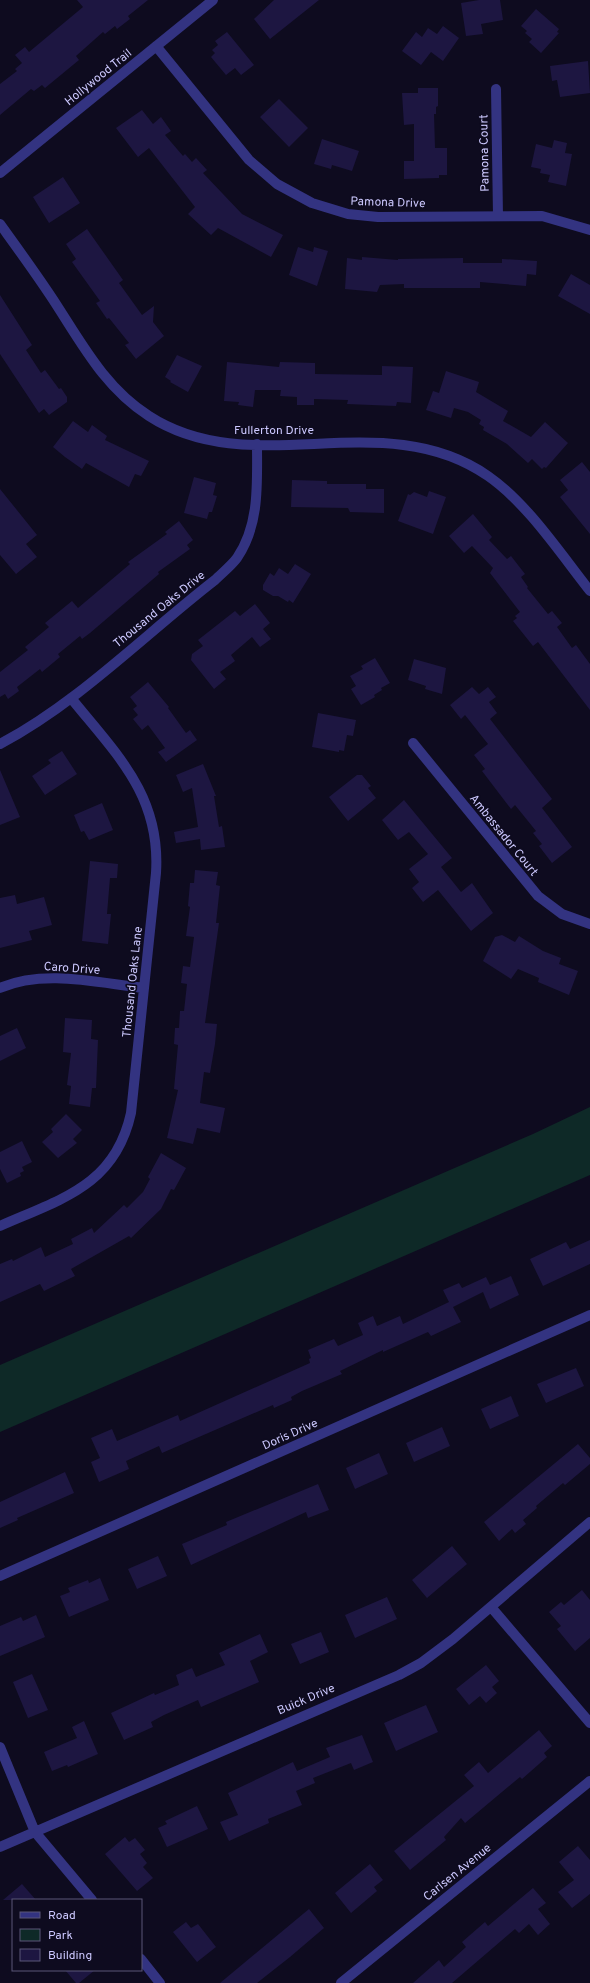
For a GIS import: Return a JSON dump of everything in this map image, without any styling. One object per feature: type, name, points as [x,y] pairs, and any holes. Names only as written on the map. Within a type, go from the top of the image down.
[{"type":"street","name":"Hollywood Trail","points":[[0,173],[213,0]]},
{"type":"street","name":"Pamona Drive","points":[[156,46],[249,160],[271,180],[298,196],[325,208],[363,216],[542,216],[590,230]]},
{"type":"street","name":"Pamona Court","points":[[496,89],[498,216]]},
{"type":"street","name":"Fullerton Drive","points":[[0,224],[28,263],[94,364],[125,398],[156,420],[190,436],[220,442],[257,444],[393,442],[424,447],[453,456],[487,475],[511,495],[590,591]]},
{"type":"street","name":"Thousand Oaks Drive","points":[[0,744],[33,725],[71,698],[215,580],[237,558],[251,530],[256,507],[257,444]]},
{"type":"street","name":"Thousand Oaks Lane","points":[[0,1226],[80,1189],[99,1175],[114,1157],[125,1136],[131,1113],[157,865],[154,827],[144,798],[133,777],[71,698]]},
{"type":"street","name":"Ambassador Court","points":[[413,743],[538,896],[562,914],[590,924]]},
{"type":"street","name":"Caro Drive","points":[[0,988],[46,978],[144,988]]},
{"type":"street","name":"Doris Drive","points":[[0,1576],[590,1315]]},
{"type":"street","name":"Buick Drive","points":[[0,1847],[399,1675],[434,1654],[590,1522]]},
{"type":"street","points":[[491,1607],[590,1723]]},
{"type":"street","points":[[0,1747],[35,1832],[91,1899]]},
{"type":"street","name":"Carlsen Avenue","points":[[341,1983],[590,1781]]},
{"type":"street","points":[[142,1960],[160,1983]]},
{"type":"green space","points":[[590,1107],[590,1175],[0,1432],[0,1365],[533,1134]]},
{"type":"building","points":[[77,0],[148,0],[128,16],[130,19],[117,29],[115,26],[105,34],[103,32],[76,56],[79,60],[45,88],[42,85],[34,91],[31,89],[0,115],[0,84],[17,71],[15,69],[22,63],[15,55],[25,47],[29,52],[83,7]]},
{"type":"building","points":[[274,0],[319,0],[270,39],[254,19]]},
{"type":"building","points":[[479,0],[500,0],[503,20],[481,24],[483,34],[466,36],[461,3]]},
{"type":"building","points":[[536,9],[559,29],[557,32],[559,33],[541,53],[529,42],[532,39],[525,33],[527,31],[521,26]]},
{"type":"building","points":[[443,26],[459,38],[443,61],[431,52],[421,65],[402,51],[416,32],[422,37],[428,28],[437,34]]},
{"type":"building","points":[[227,32],[254,65],[241,75],[235,68],[226,75],[211,57],[215,53],[212,50],[218,45],[215,41]]},
{"type":"building","points":[[588,61],[590,93],[560,97],[557,80],[552,81],[550,66]]},
{"type":"building","points":[[418,88],[438,88],[438,106],[436,107],[436,114],[434,114],[435,148],[447,148],[447,175],[439,175],[439,178],[404,179],[404,161],[414,161],[414,124],[404,125],[402,93],[418,93]]},
{"type":"building","points":[[279,99],[308,128],[289,147],[260,117]]},
{"type":"building","points":[[142,110],[153,124],[161,117],[171,131],[165,135],[183,156],[185,154],[192,162],[196,158],[207,170],[203,173],[242,214],[283,235],[271,257],[218,228],[211,235],[188,214],[195,207],[149,148],[138,157],[116,128]]},
{"type":"building","points":[[322,139],[359,151],[352,171],[332,165],[331,169],[314,164]]},
{"type":"building","points":[[554,140],[567,143],[565,153],[572,154],[566,186],[548,182],[550,175],[540,173],[541,169],[531,167],[536,144],[552,148]]},
{"type":"building","points":[[63,177],[80,203],[49,223],[33,197]]},
{"type":"building","points":[[87,229],[123,280],[119,283],[142,315],[154,306],[153,322],[164,336],[136,359],[125,345],[129,343],[109,318],[107,319],[96,303],[100,301],[72,262],[76,259],[66,244]]},
{"type":"building","points":[[298,247],[313,252],[314,247],[328,251],[317,286],[289,275]]},
{"type":"building","points":[[362,257],[398,260],[463,258],[463,263],[502,263],[502,259],[537,261],[536,275],[527,274],[526,286],[480,282],[480,288],[404,288],[404,284],[380,285],[377,292],[345,289],[347,258],[362,260]]},
{"type":"building","points":[[571,274],[590,285],[590,314],[558,296]]},
{"type":"building","points":[[0,295],[32,345],[26,350],[41,373],[45,370],[67,397],[67,402],[49,415],[44,409],[39,413],[0,354]]},
{"type":"building","points":[[177,355],[202,366],[188,392],[170,382],[171,381],[165,377]]},
{"type":"building","points":[[227,362],[279,367],[280,362],[315,363],[315,374],[382,375],[382,366],[413,367],[411,403],[397,402],[396,406],[347,404],[348,400],[314,399],[314,405],[297,405],[297,397],[280,396],[281,390],[255,390],[253,407],[238,405],[239,402],[224,401]]},
{"type":"building","points":[[446,371],[479,382],[476,392],[508,411],[503,421],[531,437],[545,422],[568,443],[546,468],[544,467],[542,469],[532,459],[528,463],[507,444],[483,430],[484,427],[479,424],[481,420],[468,412],[454,408],[451,418],[426,410],[433,391],[439,393]]},
{"type":"building","points":[[73,421],[88,432],[92,425],[107,436],[105,440],[149,461],[141,476],[135,474],[129,487],[86,463],[82,469],[65,457],[53,447]]},
{"type":"building","points":[[582,462],[590,472],[590,534],[560,497],[568,490],[560,480]]},
{"type":"building","points":[[194,477],[216,483],[213,495],[217,496],[212,512],[209,512],[207,519],[184,513]]},
{"type":"building","points":[[292,480],[327,481],[327,484],[366,484],[366,489],[384,489],[384,513],[350,512],[348,508],[291,507]]},
{"type":"building","points":[[0,489],[37,535],[26,544],[37,557],[16,574],[0,555]]},
{"type":"building","points":[[429,491],[446,497],[433,534],[398,521],[408,494],[410,495],[414,492],[427,497]]},
{"type":"building","points":[[473,514],[492,537],[489,540],[507,559],[511,556],[525,574],[521,577],[528,587],[527,588],[548,614],[552,611],[562,623],[557,627],[572,648],[576,645],[590,664],[590,710],[538,642],[533,646],[513,621],[517,618],[515,616],[520,612],[490,573],[493,568],[472,546],[464,553],[449,536]]},
{"type":"building","points":[[179,521],[193,540],[187,545],[190,549],[158,572],[159,574],[90,633],[82,639],[80,636],[58,654],[60,657],[42,672],[40,669],[17,687],[19,691],[8,699],[5,694],[0,697],[0,672],[28,650],[25,647],[49,627],[45,623],[72,601],[78,608],[130,564],[128,562],[167,534],[165,532]]},
{"type":"building","points":[[295,564],[311,574],[293,603],[289,600],[288,602],[278,596],[273,596],[263,590],[263,585],[270,573],[274,576],[279,568],[288,574]]},
{"type":"building","points":[[255,604],[270,623],[263,629],[271,639],[260,647],[252,637],[231,655],[235,661],[220,672],[226,679],[214,689],[191,660],[192,654],[203,646],[198,640],[235,611],[240,616]]},
{"type":"building","points":[[375,658],[390,683],[381,688],[382,690],[374,695],[375,697],[361,705],[351,689],[356,686],[350,676],[363,669],[361,666]]},
{"type":"building","points":[[414,659],[446,668],[442,694],[425,689],[426,686],[408,680]]},
{"type":"building","points":[[148,682],[169,707],[168,708],[186,733],[190,730],[197,740],[166,762],[158,752],[165,748],[148,725],[142,730],[133,719],[138,715],[133,709],[137,706],[130,697]]},
{"type":"building","points":[[472,687],[479,694],[488,687],[496,697],[489,702],[497,713],[490,719],[552,799],[542,808],[572,847],[552,863],[539,846],[542,844],[533,833],[536,831],[515,805],[511,809],[482,771],[485,769],[474,755],[488,744],[465,715],[461,719],[450,705]]},
{"type":"building","points":[[318,713],[356,720],[353,736],[347,735],[344,751],[339,750],[339,752],[312,747]]},
{"type":"building","points":[[62,751],[77,774],[45,795],[32,776],[51,763],[48,760]]},
{"type":"building","points":[[203,764],[216,796],[214,796],[219,827],[222,826],[225,847],[201,850],[200,839],[176,843],[174,832],[198,827],[192,788],[183,792],[176,775]]},
{"type":"building","points":[[0,770],[20,817],[0,825]]},
{"type":"building","points":[[357,775],[362,775],[371,786],[368,788],[376,798],[348,821],[329,797]]},
{"type":"building","points":[[404,800],[452,858],[441,867],[461,892],[472,883],[493,913],[471,931],[438,890],[423,902],[412,888],[419,882],[409,869],[428,854],[409,832],[398,840],[382,820]]},
{"type":"building","points":[[102,803],[113,830],[89,840],[84,831],[81,832],[74,815]]},
{"type":"building","points":[[90,861],[118,864],[117,878],[110,878],[107,914],[111,914],[108,944],[82,941]]},
{"type":"building","points":[[195,870],[218,872],[216,885],[220,886],[216,923],[219,923],[205,1023],[217,1024],[210,1073],[204,1072],[200,1103],[225,1108],[220,1133],[197,1128],[193,1144],[167,1138],[178,1090],[174,1089],[178,1045],[174,1044],[175,1028],[179,1028],[180,1011],[184,1011],[187,984],[181,983],[183,966],[190,967],[194,937],[186,936],[190,907],[188,906],[190,883],[194,883]]},
{"type":"building","points":[[15,895],[17,904],[44,897],[52,925],[29,931],[32,940],[0,948],[0,898]]},
{"type":"building","points":[[502,935],[515,942],[519,936],[543,951],[561,958],[559,964],[578,971],[569,995],[538,982],[539,978],[518,969],[511,979],[483,961],[495,937]]},
{"type":"building","points":[[65,1018],[92,1020],[91,1039],[98,1040],[96,1088],[92,1088],[90,1107],[69,1104],[71,1086],[67,1085],[71,1053],[63,1052]]},
{"type":"building","points":[[17,1028],[26,1048],[0,1061],[0,1036]]},
{"type":"building","points":[[66,1114],[82,1130],[73,1139],[77,1143],[58,1158],[42,1142],[53,1132],[51,1129]]},
{"type":"building","points":[[22,1141],[32,1162],[22,1167],[24,1171],[20,1173],[21,1176],[7,1183],[0,1169],[0,1152]]},
{"type":"building","points":[[161,1153],[186,1168],[174,1190],[171,1189],[161,1209],[131,1238],[129,1236],[71,1269],[75,1276],[44,1291],[40,1284],[0,1302],[0,1264],[12,1259],[13,1261],[41,1247],[45,1257],[73,1244],[71,1239],[92,1228],[94,1233],[124,1205],[127,1208],[143,1192],[150,1179],[148,1177]]},
{"type":"building","points":[[590,1240],[590,1264],[543,1286],[530,1259],[566,1242],[570,1249]]},
{"type":"building","points":[[511,1276],[519,1295],[490,1309],[483,1292],[453,1307],[461,1322],[431,1336],[428,1332],[383,1352],[383,1350],[340,1371],[342,1374],[302,1391],[291,1397],[292,1400],[274,1408],[273,1405],[162,1453],[159,1446],[126,1461],[129,1469],[99,1482],[91,1462],[100,1458],[91,1438],[112,1429],[117,1441],[178,1415],[180,1421],[310,1363],[309,1359],[311,1358],[308,1350],[334,1339],[338,1346],[363,1335],[358,1323],[373,1316],[377,1326],[400,1316],[403,1324],[449,1302],[443,1290],[459,1283],[462,1288],[486,1277],[490,1285]]},
{"type":"building","points":[[576,1368],[584,1386],[546,1403],[537,1384]]},
{"type":"building","points":[[511,1396],[519,1416],[490,1429],[481,1409]]},
{"type":"building","points":[[442,1427],[450,1446],[414,1462],[406,1443]]},
{"type":"building","points":[[578,1444],[590,1458],[590,1464],[565,1485],[563,1483],[536,1506],[537,1508],[523,1520],[526,1524],[515,1533],[512,1529],[499,1541],[484,1522]]},
{"type":"building","points":[[379,1453],[388,1474],[355,1489],[346,1468]]},
{"type":"building","points":[[65,1472],[74,1493],[17,1518],[18,1520],[0,1528],[0,1502]]},
{"type":"building","points":[[318,1484],[329,1510],[308,1518],[306,1512],[191,1565],[182,1544],[227,1525],[226,1522]]},
{"type":"building","points":[[452,1546],[467,1564],[427,1598],[412,1580]]},
{"type":"building","points":[[158,1556],[167,1576],[137,1589],[128,1569]]},
{"type":"building","points":[[100,1578],[109,1600],[69,1617],[60,1596],[70,1592],[68,1588],[88,1580],[89,1583]]},
{"type":"building","points":[[582,1590],[590,1600],[590,1638],[575,1651],[557,1629],[561,1626],[549,1612],[561,1602],[564,1605]]},
{"type":"building","points":[[387,1597],[397,1619],[355,1638],[345,1615]]},
{"type":"building","points":[[36,1615],[45,1637],[0,1656],[0,1626],[21,1617],[23,1621]]},
{"type":"building","points":[[321,1632],[329,1652],[300,1664],[291,1644]]},
{"type":"building","points":[[260,1634],[268,1652],[250,1661],[259,1682],[201,1707],[198,1700],[151,1722],[153,1727],[124,1740],[111,1713],[154,1693],[155,1695],[179,1685],[176,1675],[192,1668],[196,1677],[225,1665],[219,1653]]},
{"type":"building","points":[[486,1665],[499,1681],[492,1687],[497,1693],[486,1703],[480,1696],[469,1705],[456,1689]]},
{"type":"building","points":[[32,1674],[48,1710],[28,1718],[13,1682]]},
{"type":"building","points":[[426,1705],[438,1732],[396,1751],[384,1723]]},
{"type":"building","points":[[84,1721],[98,1754],[68,1767],[67,1765],[52,1771],[44,1752],[77,1738],[72,1727]]},
{"type":"building","points":[[539,1730],[552,1746],[544,1753],[547,1757],[522,1779],[520,1777],[465,1823],[461,1818],[444,1837],[446,1840],[410,1870],[394,1851],[474,1786],[464,1775],[479,1762],[488,1773]]},
{"type":"building","points":[[362,1735],[373,1762],[354,1770],[351,1763],[313,1778],[315,1783],[296,1791],[302,1805],[268,1819],[269,1823],[229,1841],[220,1822],[238,1815],[228,1793],[293,1762],[297,1771],[330,1757],[326,1748]]},
{"type":"building","points":[[197,1806],[208,1829],[167,1847],[158,1828],[167,1824],[165,1821]]},
{"type":"building","points":[[125,1837],[129,1842],[135,1838],[145,1850],[140,1854],[147,1863],[143,1867],[153,1878],[137,1891],[105,1854]]},
{"type":"building","points":[[578,1846],[590,1860],[590,1894],[572,1908],[558,1892],[574,1880],[559,1862]]},
{"type":"building","points":[[370,1864],[383,1880],[374,1887],[377,1891],[351,1913],[335,1893]]},
{"type":"building","points":[[22,1884],[35,1899],[12,1899],[3,1900]]},
{"type":"building","points":[[533,1888],[546,1903],[538,1909],[550,1924],[538,1935],[529,1924],[519,1933],[515,1929],[452,1983],[413,1983],[439,1960],[444,1967],[466,1947],[462,1942],[485,1922],[488,1926]]},
{"type":"building","points":[[309,1909],[324,1928],[290,1957],[257,1983],[220,1983]]},
{"type":"building","points":[[186,1922],[191,1928],[198,1924],[216,1947],[197,1962],[173,1932]]},
{"type":"building","points":[[66,1971],[94,1971],[79,1983],[76,1983]]}]
